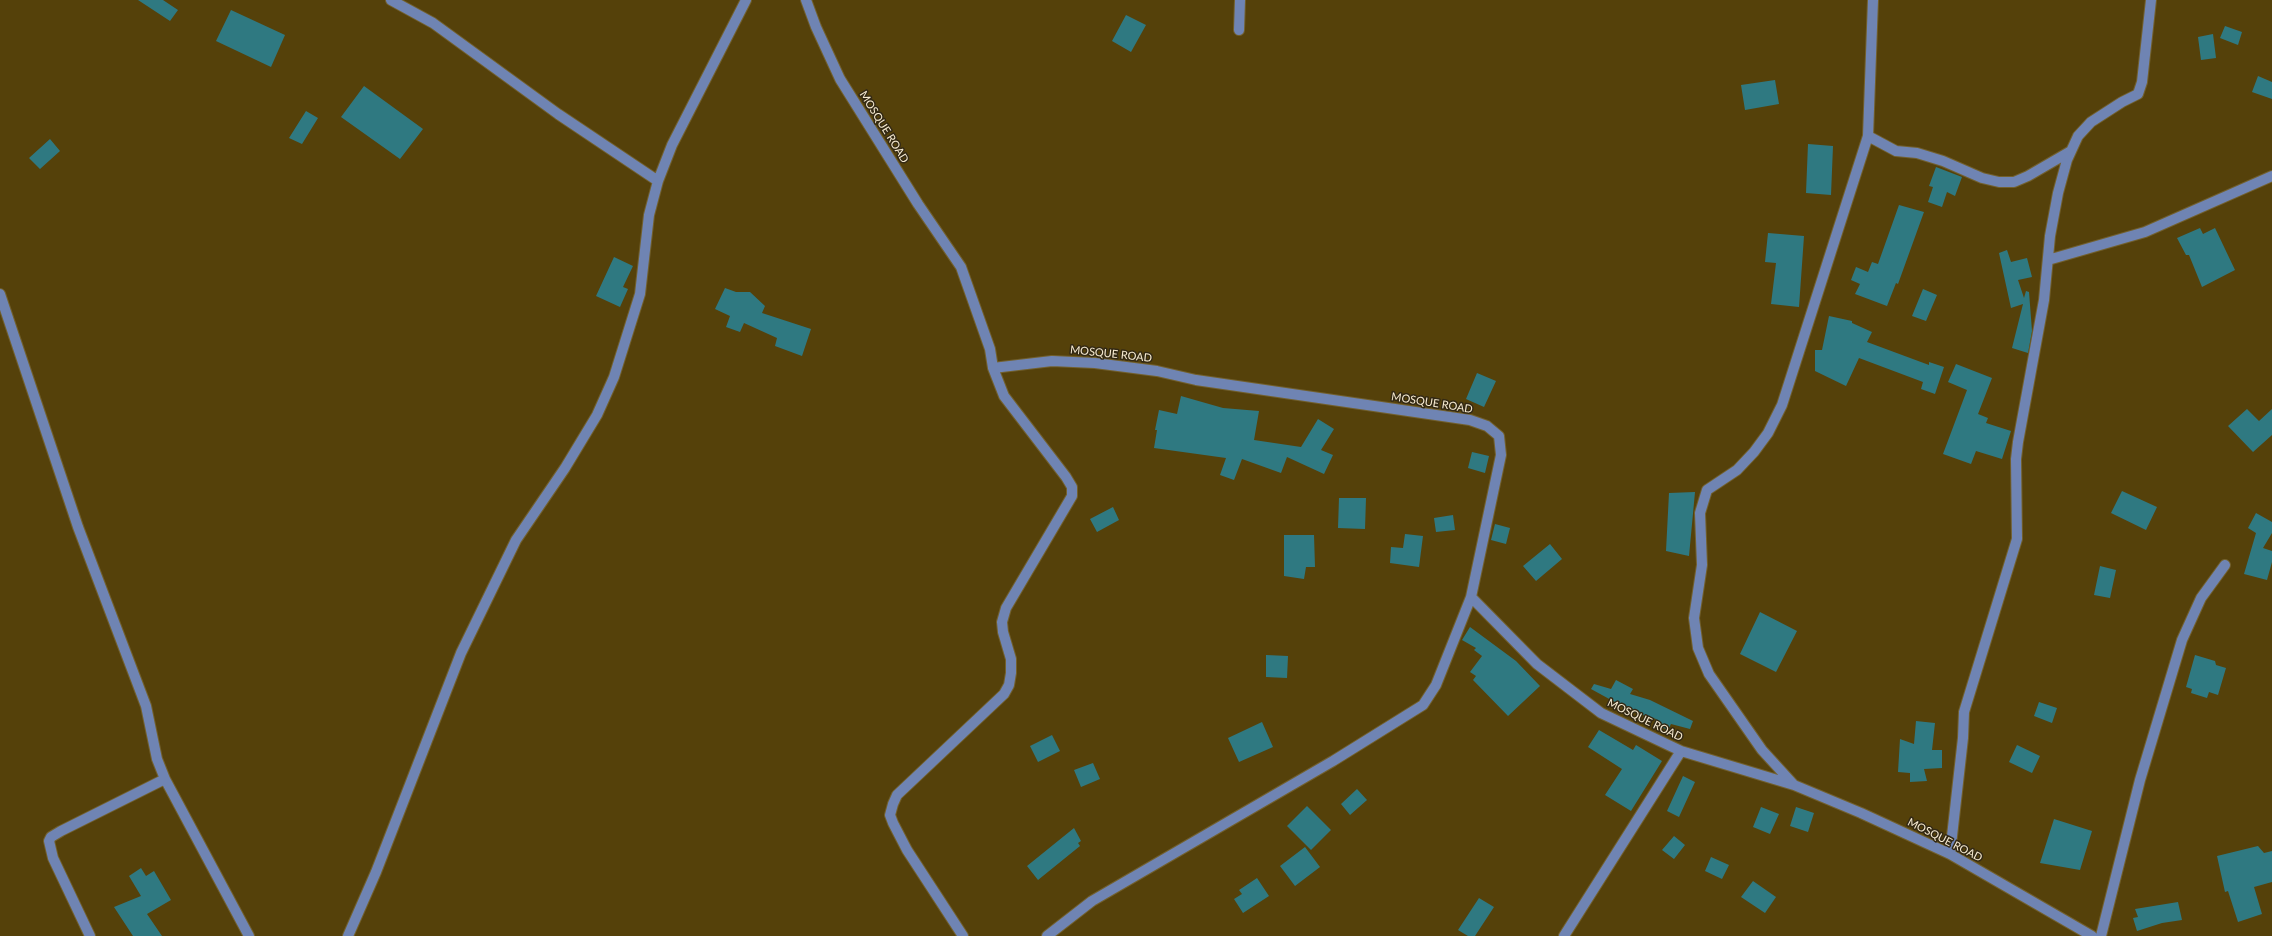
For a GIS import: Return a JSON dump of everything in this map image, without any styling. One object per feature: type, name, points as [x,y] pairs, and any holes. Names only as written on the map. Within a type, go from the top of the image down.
[{"type":"street","points":[[391,0],[433,23],[558,114],[658,180]]},
{"type":"street","points":[[348,936],[376,872],[461,653],[516,540],[565,468],[597,415],[614,377],[640,294],[649,215],[658,180],[672,145],[746,0]]},
{"type":"street","name":"MOSQUE ROAD","points":[[806,0],[816,27],[840,79],[918,204],[961,267],[990,349],[994,368],[1052,361],[1094,363],[1157,371],[1196,380],[1470,420],[1487,426],[1499,436],[1501,455],[1471,597],[1537,664],[1601,712],[1681,751],[1794,784],[1950,854],[2092,936]]},
{"type":"street","points":[[1239,30],[1240,0]]},
{"type":"street","points":[[1794,784],[1762,750],[1709,674],[1698,648],[1694,618],[1702,565],[1700,513],[1707,490],[1737,470],[1754,452],[1768,434],[1782,405],[1868,136],[1873,0]]},
{"type":"street","points":[[1950,854],[1963,738],[1964,712],[2017,539],[2018,442],[2044,300],[2048,260],[2058,193],[2071,151],[2078,136],[2091,122],[2122,102],[2138,94],[2142,82],[2151,0]]},
{"type":"street","points":[[1868,136],[1896,151],[1917,154],[1943,161],[1982,178],[1999,182],[2014,182],[2028,176],[2071,151]]},
{"type":"street","points":[[2048,260],[2145,232],[2272,176]]},
{"type":"street","points":[[0,294],[78,527],[146,706],[157,759],[165,779],[249,936]]},
{"type":"street","points":[[964,936],[907,850],[890,815],[897,795],[1004,694],[1009,685],[1011,672],[1011,659],[1003,632],[1002,622],[1006,608],[1072,496],[1072,487],[1066,477],[1004,396],[994,368]]},
{"type":"street","points":[[2101,936],[2140,780],[2182,640],[2201,598],[2225,565]]},
{"type":"street","points":[[1047,936],[1092,901],[1334,761],[1423,705],[1436,685],[1471,597]]},
{"type":"street","points":[[1564,936],[1592,889],[1681,751]]},
{"type":"street","points":[[90,936],[53,858],[49,841],[51,837],[61,831],[165,779]]},
{"type":"building","points":[[138,0],[163,0],[178,10],[170,21]]},
{"type":"building","points":[[231,10],[285,35],[271,67],[216,41]]},
{"type":"building","points":[[1126,15],[1146,25],[1131,52],[1112,41]]},
{"type":"building","points":[[2225,26],[2242,32],[2238,45],[2220,38]]},
{"type":"building","points":[[2213,34],[2216,58],[2201,60],[2198,37]]},
{"type":"building","points":[[2258,76],[2272,82],[2272,99],[2252,92]]},
{"type":"building","points":[[1775,80],[1779,104],[1745,110],[1741,85]]},
{"type":"building","points":[[364,86],[423,129],[400,159],[341,117]]},
{"type":"building","points":[[306,111],[318,118],[302,144],[289,138]]},
{"type":"building","points":[[50,139],[60,151],[40,169],[29,158]]},
{"type":"building","points":[[1808,144],[1833,146],[1831,195],[1806,193]]},
{"type":"building","points":[[1936,167],[1962,177],[1955,196],[1947,192],[1942,207],[1928,202],[1933,187],[1929,186]]},
{"type":"building","points":[[1899,205],[1924,212],[1898,284],[1896,283],[1887,306],[1855,294],[1860,284],[1851,280],[1856,267],[1868,272],[1872,262],[1878,264]]},
{"type":"building","points":[[2200,228],[2203,234],[2215,228],[2235,270],[2202,287],[2189,255],[2186,255],[2177,238]]},
{"type":"building","points":[[1768,233],[1804,236],[1799,307],[1771,304],[1776,263],[1765,262]]},
{"type":"building","points":[[2007,250],[2011,262],[2027,258],[2032,277],[2018,280],[2024,298],[2026,291],[2029,292],[2032,331],[2028,353],[2012,348],[2023,304],[2011,308],[1999,253]]},
{"type":"building","points":[[614,257],[633,266],[623,287],[628,289],[620,307],[596,296]]},
{"type":"building","points":[[725,288],[736,292],[750,292],[765,306],[762,313],[811,329],[802,356],[775,346],[777,338],[744,323],[740,332],[726,327],[730,316],[715,309]]},
{"type":"building","points":[[1923,289],[1937,295],[1926,321],[1912,316]]},
{"type":"building","points":[[1829,316],[1852,321],[1852,323],[1872,332],[1867,342],[1929,365],[1929,362],[1944,367],[1935,394],[1921,389],[1923,382],[1859,358],[1846,386],[1815,371],[1815,350],[1822,350]]},
{"type":"building","points":[[1956,364],[1992,378],[1978,414],[1988,418],[1986,423],[2011,431],[2002,459],[1976,451],[1971,464],[1943,454],[1967,390],[1948,382]]},
{"type":"building","points":[[1477,373],[1496,381],[1484,407],[1466,399]]},
{"type":"building","points":[[1181,396],[1223,408],[1259,411],[1254,440],[1301,447],[1318,419],[1334,429],[1321,450],[1333,455],[1324,474],[1287,457],[1281,473],[1242,459],[1234,480],[1220,475],[1226,458],[1154,448],[1157,430],[1155,430],[1159,410],[1177,414]]},
{"type":"building","points":[[2247,409],[2259,421],[2272,409],[2272,435],[2253,452],[2228,426]]},
{"type":"building","points":[[1472,452],[1489,456],[1485,473],[1468,468]]},
{"type":"building","points":[[2122,491],[2157,507],[2146,530],[2111,513]]},
{"type":"building","points":[[1695,492],[1689,556],[1666,551],[1669,493]]},
{"type":"building","points":[[1339,498],[1366,498],[1365,529],[1338,528]]},
{"type":"building","points":[[1113,507],[1119,520],[1097,532],[1090,519]]},
{"type":"building","points":[[2256,513],[2272,522],[2272,533],[2263,548],[2272,551],[2272,562],[2267,580],[2244,574],[2256,533],[2248,528]]},
{"type":"building","points":[[1453,515],[1455,530],[1436,532],[1434,518]]},
{"type":"building","points":[[1495,524],[1510,528],[1506,544],[1491,540]]},
{"type":"building","points":[[1405,534],[1423,536],[1419,567],[1390,563],[1391,547],[1403,548]]},
{"type":"building","points":[[1284,535],[1314,535],[1315,567],[1306,567],[1304,579],[1284,576]]},
{"type":"building","points":[[1550,544],[1562,559],[1536,581],[1523,566]]},
{"type":"building","points":[[2100,566],[2116,570],[2110,598],[2094,595]]},
{"type":"building","points":[[1760,612],[1797,631],[1776,672],[1740,654]]},
{"type":"building","points":[[1470,627],[1516,661],[1540,686],[1508,716],[1473,680],[1476,676],[1470,672],[1482,656],[1474,650],[1476,648],[1462,640]]},
{"type":"building","points":[[1266,655],[1288,656],[1287,678],[1266,677]]},
{"type":"building","points":[[2195,655],[2215,661],[2216,665],[2226,668],[2218,695],[2209,692],[2207,698],[2191,693],[2192,689],[2186,687]]},
{"type":"building","points":[[1616,680],[1633,689],[1630,694],[1650,700],[1693,721],[1690,729],[1671,724],[1668,730],[1654,724],[1656,719],[1633,712],[1591,689],[1594,684],[1611,689]]},
{"type":"building","points":[[2039,702],[2057,708],[2052,723],[2034,716]]},
{"type":"building","points":[[1916,721],[1935,723],[1932,750],[1942,750],[1942,768],[1924,769],[1927,781],[1910,782],[1910,773],[1898,772],[1900,739],[1914,744]]},
{"type":"building","points":[[1262,722],[1273,747],[1239,762],[1228,738]]},
{"type":"building","points":[[1599,730],[1633,750],[1636,745],[1662,761],[1631,811],[1605,795],[1622,769],[1588,747]]},
{"type":"building","points":[[1052,735],[1060,751],[1038,762],[1030,746]]},
{"type":"building","points":[[2017,745],[2040,756],[2032,773],[2009,762]]},
{"type":"building","points":[[1093,763],[1100,779],[1081,787],[1074,770]]},
{"type":"building","points":[[1683,776],[1695,782],[1679,817],[1667,811]]},
{"type":"building","points":[[1357,789],[1367,800],[1350,815],[1341,804]]},
{"type":"building","points":[[1307,806],[1331,830],[1311,850],[1287,826]]},
{"type":"building","points":[[1761,807],[1779,814],[1770,834],[1753,827]]},
{"type":"building","points":[[1796,807],[1814,813],[1808,832],[1790,826]]},
{"type":"building","points":[[2054,819],[2092,831],[2080,870],[2040,863]]},
{"type":"building","points":[[1074,828],[1081,841],[1078,843],[1080,846],[1038,880],[1027,866]]},
{"type":"building","points":[[1674,836],[1685,845],[1674,859],[1662,850]]},
{"type":"building","points":[[2258,846],[2264,853],[2272,851],[2272,882],[2254,887],[2262,914],[2238,922],[2228,891],[2225,892],[2217,856]]},
{"type":"building","points":[[1305,847],[1320,867],[1295,886],[1280,866]]},
{"type":"building","points":[[1711,857],[1729,865],[1722,879],[1705,871]]},
{"type":"building","points":[[141,868],[146,876],[154,871],[171,900],[147,914],[162,936],[133,936],[114,907],[141,896],[129,876]]},
{"type":"building","points":[[1257,878],[1269,896],[1243,913],[1234,899],[1242,894],[1239,890]]},
{"type":"building","points":[[1753,881],[1776,897],[1765,913],[1741,897]]},
{"type":"building","points":[[1479,898],[1494,907],[1475,936],[1468,936],[1458,930]]},
{"type":"building","points":[[2178,902],[2182,920],[2162,923],[2137,931],[2133,918],[2138,917],[2135,909]]}]
